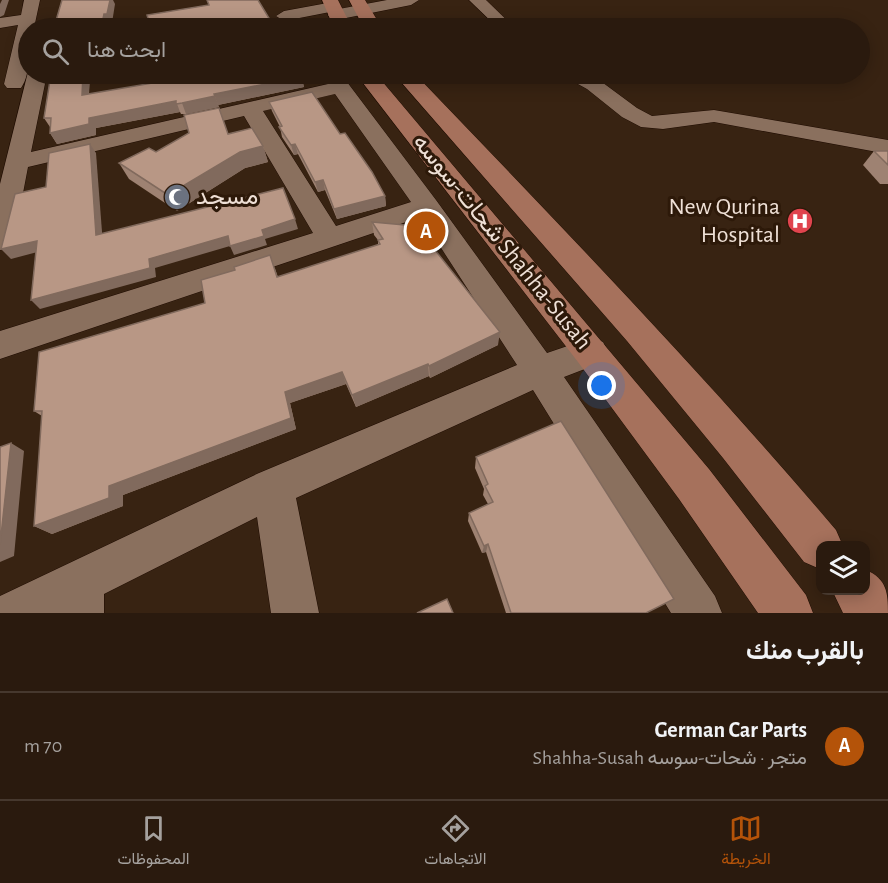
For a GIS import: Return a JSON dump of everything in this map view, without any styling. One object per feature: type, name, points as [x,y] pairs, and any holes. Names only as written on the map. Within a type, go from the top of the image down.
[{"type":"main road","points":[[359,5],[367,18]]},
{"type":"main road","name":"شحات-سوسه Shahha-Susah","points":[[351,84],[591,351],[694,484],[788,613]]},
{"type":"main road","name":"شحات-سوسه Shahha-Susah","points":[[413,84],[639,331],[737,444],[816,541]]},
{"type":"main road","points":[[859,595],[874,613]]},
{"type":"street","points":[[28,18],[32,0]]},
{"type":"street","points":[[317,18],[359,5],[411,0]]},
{"type":"street","points":[[477,0],[496,18]]},
{"type":"street","points":[[269,1],[285,18]]},
{"type":"street","points":[[0,23],[18,20]]},
{"type":"street","points":[[0,240],[18,162],[28,84]]},
{"type":"street","points":[[18,162],[249,108],[327,84]]},
{"type":"street","points":[[350,84],[427,206],[540,371],[698,613]]},
{"type":"street","points":[[595,84],[637,116],[649,122],[668,123],[687,118],[714,116],[888,147]]},
{"type":"street","points":[[249,108],[330,238]]},
{"type":"street","points":[[0,345],[427,206]]},
{"type":"street","points":[[16,613],[80,597],[273,487],[591,351]]},
{"type":"street","points":[[273,487],[295,613]]},
{"type":"building","points":[[62,0],[110,0],[107,14],[104,14],[103,18],[57,18]]},
{"type":"building","points":[[207,0],[258,0],[269,18],[148,18],[147,15],[209,5]]},
{"type":"building","points":[[49,84],[83,84],[82,95],[147,84],[266,84],[182,103],[176,104],[176,101],[89,118],[89,124],[50,133],[51,118],[44,118]]},
{"type":"building","points":[[312,92],[340,134],[345,133],[372,172],[385,196],[334,209],[323,180],[315,182],[295,144],[291,145],[279,127],[282,126],[269,102]]},
{"type":"building","points":[[219,108],[228,134],[252,128],[263,146],[240,152],[168,195],[119,163],[149,148],[156,152],[189,133],[184,115]]},
{"type":"building","points":[[90,144],[96,235],[283,188],[295,219],[262,230],[264,236],[230,246],[228,236],[149,259],[150,268],[31,300],[37,241],[1,249],[15,194],[46,187],[49,153]]},
{"type":"building","points":[[874,151],[888,151],[888,165]]},
{"type":"building","points":[[372,222],[416,226],[500,332],[429,366],[428,364],[352,395],[342,372],[285,392],[291,418],[109,486],[109,498],[34,526],[42,411],[34,411],[39,352],[205,303],[201,280],[235,270],[234,267],[270,255],[277,277],[380,244],[378,240],[383,239]]},
{"type":"building","points":[[561,421],[674,599],[646,613],[511,613],[488,544],[484,546],[469,513],[493,502],[485,486],[488,484],[476,457]]},
{"type":"building","points":[[11,443],[0,545],[0,447]]},
{"type":"building","points":[[447,599],[453,613],[417,613]]},
{"type":"place","name":"مسجد","points":[[177,197]]},
{"type":"place","name":"New Qurina Hospital","points":[[800,221]]},
{"type":"place","name":"German Car Parts","points":[[426,231]]}]
